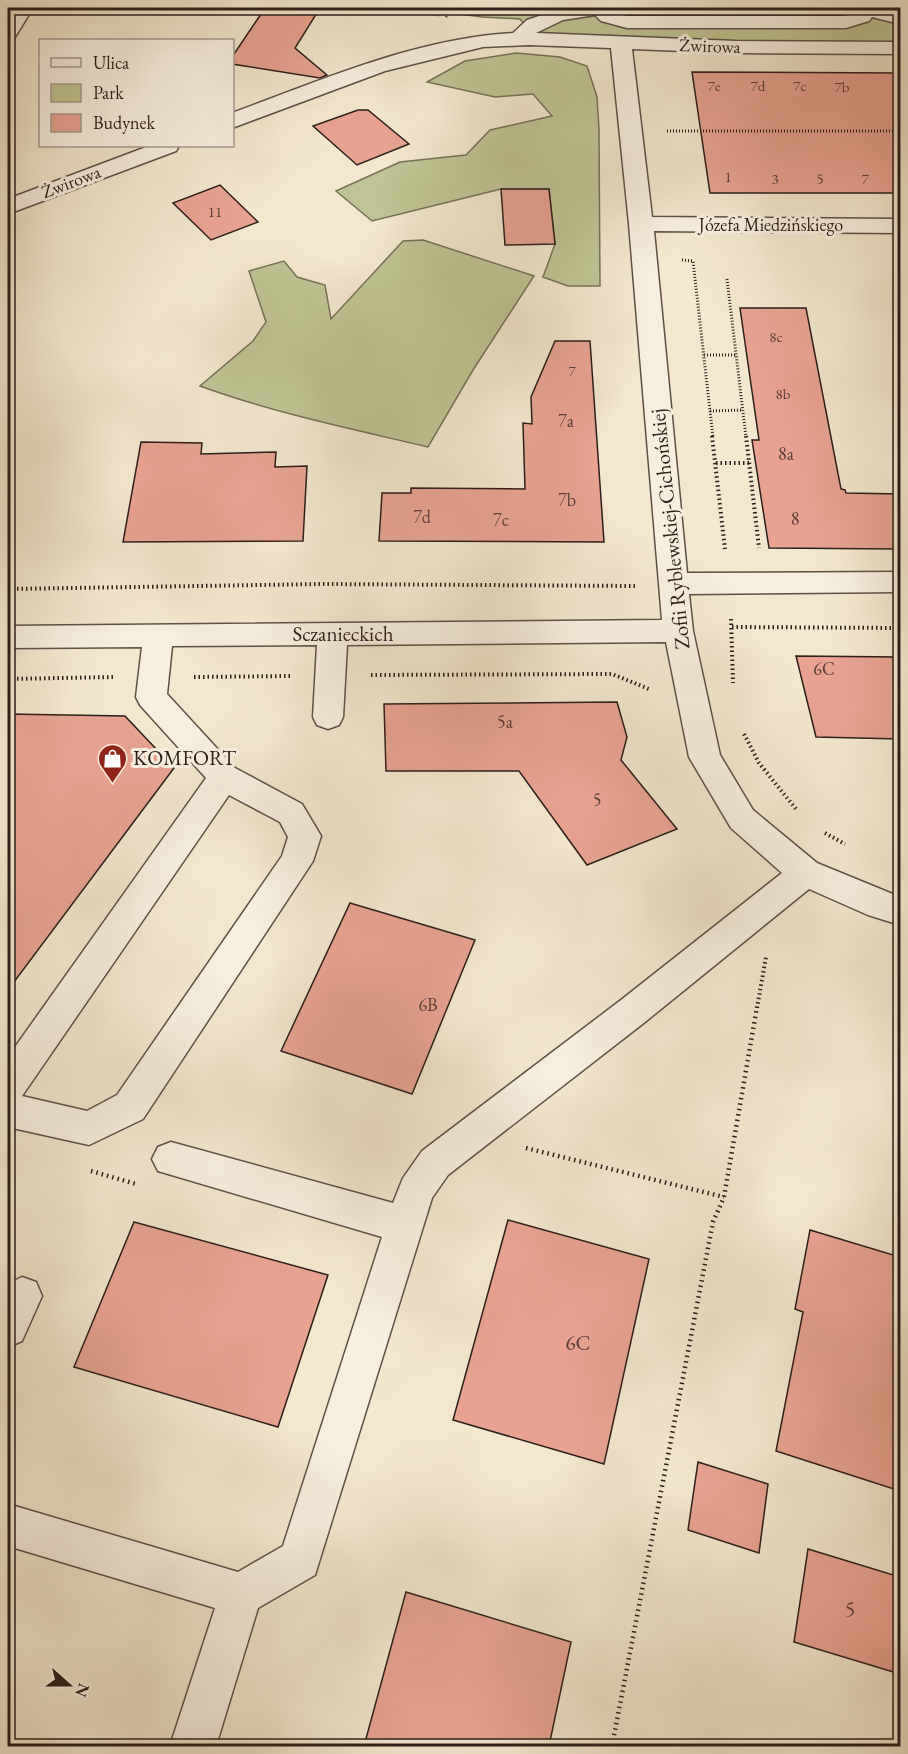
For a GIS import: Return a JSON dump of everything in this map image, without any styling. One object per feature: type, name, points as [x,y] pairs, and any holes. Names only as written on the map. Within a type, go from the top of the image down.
[{"type":"street","points":[[8,33],[23,8]]},
{"type":"street","name":"Żwirowa","points":[[520,39],[528,29],[548,19],[564,13],[600,8],[608,17],[627,22],[846,22],[862,17],[865,8],[900,18]]},
{"type":"street","name":"Żwirowa","points":[[234,120],[378,66],[483,41],[520,39],[736,47],[900,48]]},
{"type":"street","name":"Zofii Ryblewskiej-Cichońskiej","points":[[621,42],[641,224],[678,631],[705,757],[742,819],[805,873],[880,905],[900,911]]},
{"type":"street","name":"Żwirowa","points":[[8,207],[165,147]]},
{"type":"street","name":"Józefa Miedzińskiego","points":[[641,224],[900,226]]},
{"type":"street","points":[[674,584],[900,582]]},
{"type":"street","name":"Sczanieckich","points":[[8,636],[678,631]]},
{"type":"street","points":[[328,717],[333,633]]},
{"type":"street","points":[[8,1110],[89,1128],[130,1107],[297,861],[305,836],[291,813],[224,777],[151,697],[158,635]]},
{"type":"street","points":[[8,1086],[224,777]]},
{"type":"street","points":[[193,1746],[241,1594],[300,1560],[416,1190],[435,1163],[633,1011],[805,873]]},
{"type":"street","points":[[171,1159],[405,1225]]},
{"type":"street","points":[[8,1525],[241,1594]]},
{"type":"path","points":[[386,8],[447,16]]},
{"type":"path","points":[[631,131],[900,131]]},
{"type":"path","points":[[644,259],[693,261],[727,582]]},
{"type":"path","points":[[727,279],[760,553]]},
{"type":"path","points":[[704,355],[736,355]]},
{"type":"path","points":[[710,411],[743,410]]},
{"type":"path","points":[[716,464],[749,463]]},
{"type":"path","points":[[8,589],[323,584],[604,587],[674,584]]},
{"type":"path","points":[[733,689],[732,627],[900,628]]},
{"type":"path","points":[[742,724],[745,736],[759,763],[789,802],[803,816]]},
{"type":"path","points":[[817,829],[853,848]]},
{"type":"path","points":[[612,1746],[713,1222],[723,1197],[767,951],[759,910]]},
{"type":"path","points":[[475,1133],[723,1197]]},
{"type":"green space","points":[[417,8],[641,8],[642,22],[836,22],[832,8],[865,8],[900,18],[900,48],[736,47],[529,39],[528,29],[520,19],[482,17]]},
{"type":"green space","points":[[516,53],[560,57],[587,66],[597,97],[599,129],[600,286],[568,286],[543,277],[555,244],[549,189],[501,189],[372,221],[336,191],[400,162],[466,155],[490,130],[552,116],[533,94],[495,97],[427,82],[465,61]]},
{"type":"green space","points":[[423,240],[534,276],[473,370],[428,447],[285,412],[200,386],[253,341],[266,322],[249,271],[284,261],[297,277],[325,285],[331,319],[403,241]]},
{"type":"building","points":[[265,8],[320,8],[295,48],[327,75],[320,78],[234,64],[234,54]]},
{"type":"building","points":[[692,72],[900,73],[900,193],[710,193]]},
{"type":"building","points":[[358,110],[368,110],[409,144],[357,165],[313,126]]},
{"type":"building","points":[[220,185],[258,222],[211,240],[173,203]]},
{"type":"building","points":[[501,189],[549,189],[555,244],[505,245]]},
{"type":"building","points":[[740,308],[806,308],[841,489],[846,493],[900,494],[900,549],[769,548],[752,440],[759,440]]},
{"type":"building","points":[[555,341],[590,341],[604,542],[379,541],[382,493],[411,493],[411,488],[525,489],[523,423],[532,424],[531,397]]},
{"type":"building","points":[[141,442],[202,443],[201,454],[276,452],[275,467],[307,466],[303,541],[123,542]]},
{"type":"building","points":[[796,656],[900,657],[900,739],[816,737]]},
{"type":"building","points":[[617,702],[627,737],[621,760],[677,829],[587,865],[519,771],[386,771],[384,704]]},
{"type":"building","points":[[8,714],[125,716],[174,768],[8,990]]},
{"type":"building","points":[[350,903],[475,940],[412,1094],[281,1051]]},
{"type":"building","points":[[508,1220],[649,1259],[604,1464],[453,1420]]},
{"type":"building","points":[[134,1222],[328,1275],[278,1427],[74,1367]]},
{"type":"building","points":[[810,1230],[900,1257],[900,1491],[776,1451],[803,1312],[795,1309]]},
{"type":"building","points":[[698,1462],[768,1484],[759,1553],[688,1530]]},
{"type":"building","points":[[808,1549],[900,1577],[900,1674],[794,1642]]},
{"type":"building","points":[[406,1592],[571,1642],[549,1746],[364,1746]]},
{"type":"place","name":"KOMFORT","points":[[112,784]]}]
